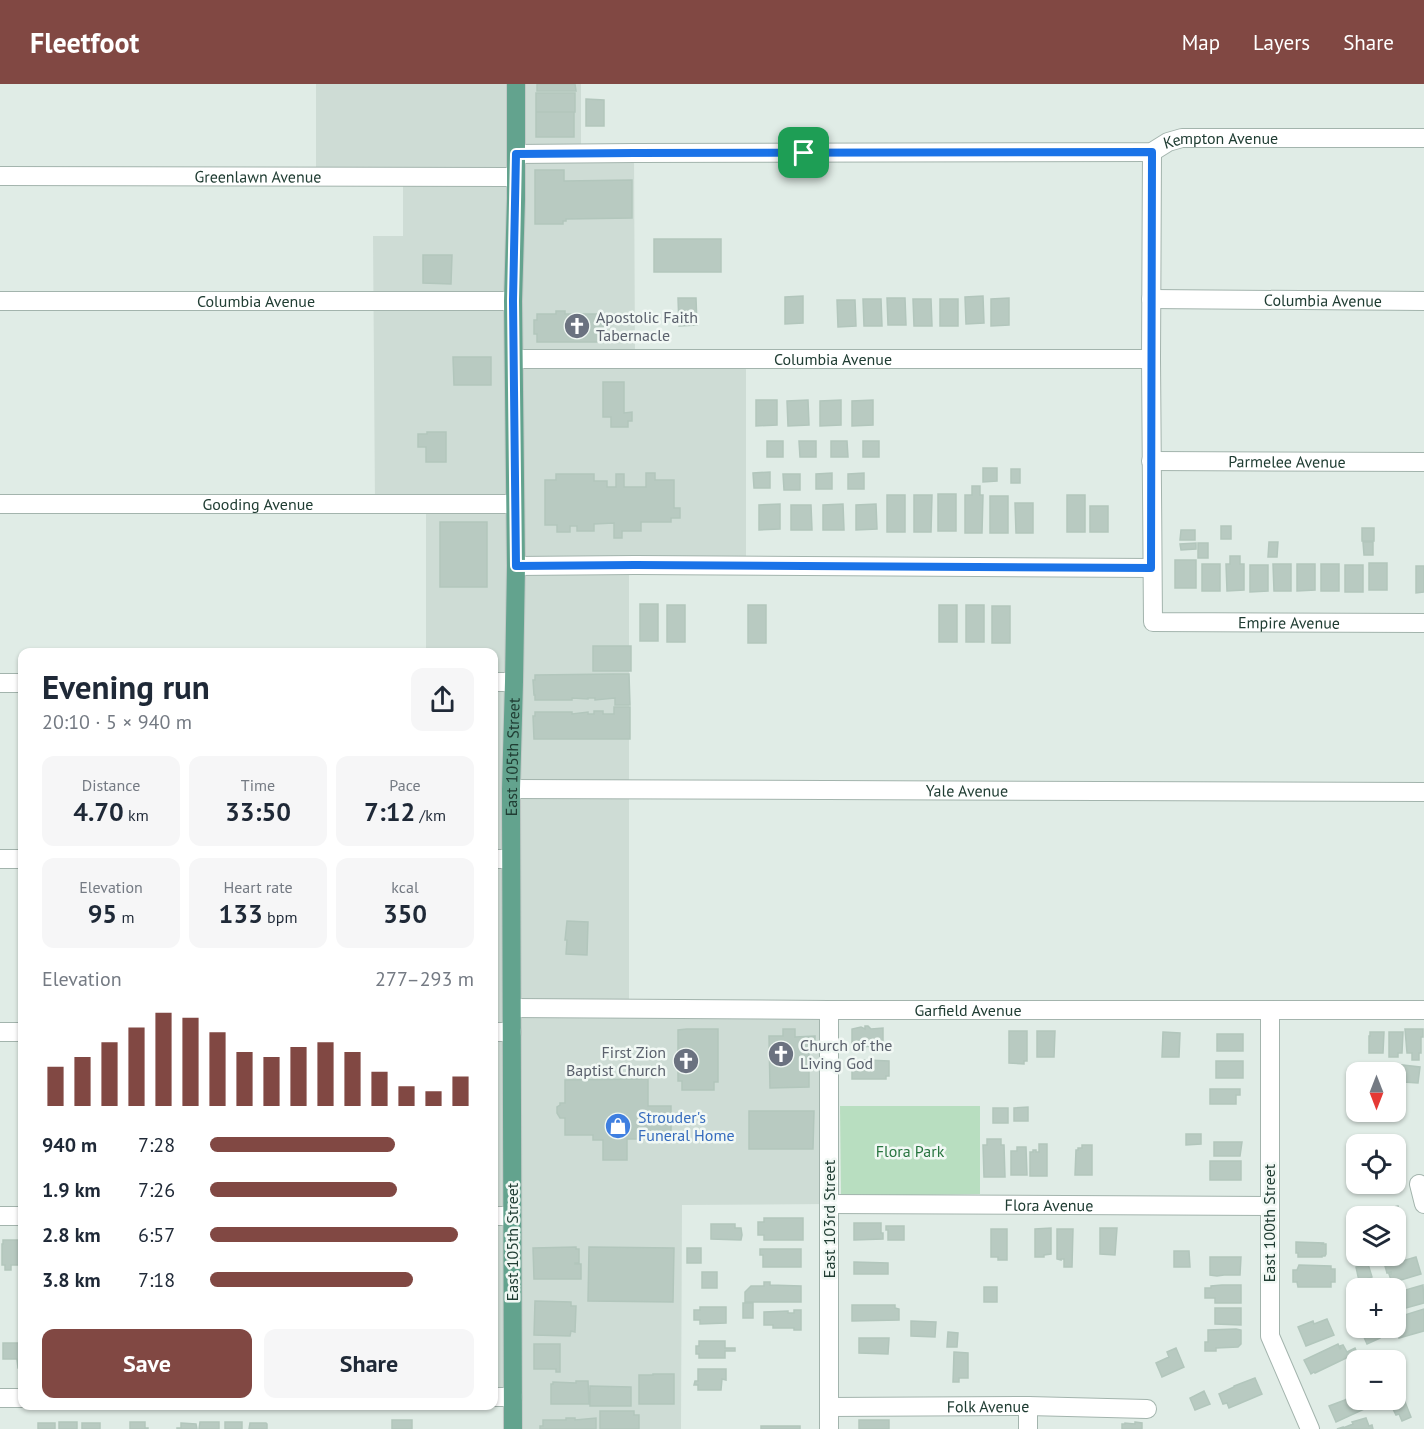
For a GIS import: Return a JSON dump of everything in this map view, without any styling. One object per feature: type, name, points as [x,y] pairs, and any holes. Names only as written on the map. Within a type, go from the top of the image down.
[{"type":"main road","name":"East 105th Street","points":[[513,1429],[512,1216],[503,1032],[512,1008],[502,859],[511,789],[514,682],[516,566],[513,301],[516,84]]},
{"type":"street","name":"Kempton Avenue","points":[[516,154],[1152,152],[1168,142],[1182,138],[1424,138]]},
{"type":"street","points":[[516,566],[1151,568],[1152,152]]},
{"type":"street","name":"Greenlawn Avenue","points":[[0,176],[516,177]]},
{"type":"street","name":"Columbia Avenue","points":[[1151,299],[1424,301]]},
{"type":"street","name":"Columbia Avenue","points":[[0,301],[513,301]]},
{"type":"street","name":"Columbia Avenue","points":[[515,359],[1151,359]]},
{"type":"street","name":"Parmelee Avenue","points":[[1151,460],[1424,462]]},
{"type":"street","name":"Gooding Avenue","points":[[0,504],[515,504]]},
{"type":"street","name":"Empire Avenue","points":[[1151,568],[1153,622],[1424,623]]},
{"type":"street","points":[[498,682],[514,682]]},
{"type":"street","points":[[0,683],[18,683]]},
{"type":"street","name":"Yale Avenue","points":[[511,789],[1424,792]]},
{"type":"street","points":[[0,859],[18,859]]},
{"type":"street","name":"Garfield Avenue","points":[[512,1008],[1424,1010]]},
{"type":"street","name":"East 103rd Street","points":[[829,1010],[829,1429]]},
{"type":"street","name":"East 100th Street","points":[[1270,1010],[1270,1336],[1310,1429]]},
{"type":"street","points":[[0,1032],[18,1032]]},
{"type":"street","points":[[1419,1184],[1424,1204]]},
{"type":"street","name":"Flora Avenue","points":[[829,1204],[1269,1206]]},
{"type":"street","points":[[0,1216],[18,1216]]},
{"type":"street","points":[[498,1216],[512,1216]]},
{"type":"street","points":[[498,1397],[513,1397]]},
{"type":"street","points":[[0,1398],[18,1398]]},
{"type":"street","points":[[1028,1406],[1028,1429]]},
{"type":"street","name":"Folk Avenue","points":[[829,1407],[1028,1406],[1147,1409]]},
{"type":"shaded area","points":[[316,84],[581,84],[581,153],[634,153],[635,359],[746,359],[746,566],[629,566],[629,1008],[829,1010],[829,1204],[682,1205],[681,1429],[513,1429],[513,1397],[498,1397],[498,648],[426,648],[426,505],[375,504],[373,236],[403,236],[403,177],[316,177]]},
{"type":"green space","name":"Flora Park","points":[[840,1106],[980,1106],[980,1194],[841,1196]]},
{"type":"building","points":[[537,84],[575,84],[576,91],[537,91]]},
{"type":"building","points":[[536,93],[575,93],[575,112],[536,112]]},
{"type":"building","points":[[586,99],[604,100],[604,126],[586,126]]},
{"type":"building","points":[[536,112],[574,112],[574,137],[536,137]]},
{"type":"building","points":[[535,170],[564,170],[564,181],[632,180],[632,218],[566,219],[563,224],[535,224]]},
{"type":"building","points":[[654,239],[721,239],[721,272],[654,272]]},
{"type":"building","points":[[423,255],[452,255],[451,284],[423,283]]},
{"type":"building","points":[[803,296],[803,323],[785,324],[785,297]]},
{"type":"building","points":[[983,296],[984,323],[966,324],[965,297]]},
{"type":"building","points":[[678,298],[696,298],[697,325],[679,326]]},
{"type":"building","points":[[887,298],[905,298],[906,325],[888,325]]},
{"type":"building","points":[[1009,298],[1009,325],[991,326],[991,299]]},
{"type":"building","points":[[863,299],[881,299],[882,326],[864,326]]},
{"type":"building","points":[[913,299],[931,299],[932,326],[914,326]]},
{"type":"building","points":[[940,299],[958,299],[958,326],[940,326]]},
{"type":"building","points":[[837,300],[855,300],[856,326],[838,327]]},
{"type":"building","points":[[556,311],[565,311],[565,314],[603,314],[603,342],[537,342],[537,334],[534,334],[534,320],[537,320],[537,314],[556,314]]},
{"type":"building","points":[[453,357],[491,357],[491,385],[454,385]]},
{"type":"building","points":[[603,382],[624,382],[624,413],[632,412],[632,421],[628,421],[628,427],[611,427],[611,417],[603,417]]},
{"type":"building","points":[[756,400],[777,400],[777,425],[756,426]]},
{"type":"building","points":[[808,400],[809,425],[788,426],[787,401]]},
{"type":"building","points":[[841,400],[841,425],[820,426],[820,401]]},
{"type":"building","points":[[873,400],[873,425],[852,426],[852,401]]},
{"type":"building","points":[[427,432],[446,432],[446,462],[426,462],[426,447],[418,447],[418,434],[427,434]]},
{"type":"building","points":[[767,441],[783,441],[783,457],[767,457]]},
{"type":"building","points":[[799,441],[816,441],[816,457],[800,457]]},
{"type":"building","points":[[831,441],[847,441],[848,457],[831,457]]},
{"type":"building","points":[[863,441],[879,441],[879,457],[863,457]]},
{"type":"building","points":[[983,468],[997,468],[997,481],[983,482]]},
{"type":"building","points":[[1011,469],[1020,469],[1020,483],[1011,483]]},
{"type":"building","points":[[770,472],[770,488],[754,488],[753,473]]},
{"type":"building","points":[[646,473],[655,473],[655,480],[674,480],[674,508],[680,508],[680,518],[671,518],[671,522],[641,522],[641,531],[622,531],[622,538],[614,538],[614,523],[594,524],[594,531],[577,531],[577,526],[570,526],[570,532],[557,532],[557,525],[545,525],[545,480],[556,480],[556,474],[594,474],[594,481],[607,481],[607,487],[616,487],[616,474],[624,474],[624,487],[646,487]]},
{"type":"building","points":[[832,473],[832,489],[816,489],[816,474]]},
{"type":"building","points":[[864,473],[864,489],[848,489],[848,474]]},
{"type":"building","points":[[783,474],[800,474],[800,490],[784,490]]},
{"type":"building","points":[[972,486],[980,486],[980,495],[983,495],[982,533],[965,533],[965,495],[972,495]]},
{"type":"building","points":[[938,494],[956,494],[956,531],[938,531]]},
{"type":"building","points":[[887,495],[905,495],[905,532],[887,532]]},
{"type":"building","points":[[914,495],[932,495],[931,532],[914,532]]},
{"type":"building","points":[[1067,495],[1085,495],[1085,532],[1067,532]]},
{"type":"building","points":[[990,496],[1008,496],[1008,533],[990,533]]},
{"type":"building","points":[[1015,503],[1033,503],[1033,533],[1016,533]]},
{"type":"building","points":[[780,504],[780,529],[759,530],[759,505]]},
{"type":"building","points":[[843,504],[844,530],[823,530],[823,505]]},
{"type":"building","points":[[876,504],[877,529],[856,530],[856,505]]},
{"type":"building","points":[[791,505],[811,505],[812,530],[791,530]]},
{"type":"building","points":[[1090,506],[1108,506],[1108,532],[1090,532]]},
{"type":"building","points":[[440,522],[487,522],[487,587],[440,587]]},
{"type":"building","points":[[1221,526],[1231,526],[1231,539],[1221,539]]},
{"type":"building","points":[[1362,528],[1374,528],[1374,541],[1362,541]]},
{"type":"building","points":[[1181,530],[1195,530],[1195,540],[1180,540]]},
{"type":"building","points":[[1269,542],[1278,542],[1277,557],[1268,557]]},
{"type":"building","points":[[1363,542],[1373,542],[1373,555],[1364,555]]},
{"type":"building","points":[[1196,543],[1196,549],[1181,550],[1180,544]]},
{"type":"building","points":[[1198,543],[1208,543],[1208,558],[1198,558]]},
{"type":"building","points":[[1230,556],[1240,556],[1240,564],[1244,564],[1244,590],[1227,591],[1226,564],[1230,564]]},
{"type":"building","points":[[1175,560],[1196,560],[1196,588],[1175,588]]},
{"type":"building","points":[[1369,563],[1387,563],[1387,590],[1369,590]]},
{"type":"building","points":[[1202,564],[1220,564],[1220,591],[1202,591]]},
{"type":"building","points":[[1273,564],[1291,564],[1291,591],[1274,591]]},
{"type":"building","points":[[1297,564],[1315,564],[1315,590],[1297,591]]},
{"type":"building","points":[[1321,564],[1339,564],[1339,591],[1321,591]]},
{"type":"building","points":[[1250,565],[1268,565],[1268,591],[1250,592]]},
{"type":"building","points":[[1345,565],[1363,565],[1363,592],[1345,592]]},
{"type":"building","points":[[1416,566],[1424,566],[1424,592],[1416,593]]},
{"type":"building","points":[[640,604],[658,604],[658,641],[640,641]]},
{"type":"building","points":[[667,605],[685,605],[685,642],[667,642]]},
{"type":"building","points":[[748,605],[766,605],[766,643],[748,643]]},
{"type":"building","points":[[939,605],[957,605],[957,642],[939,642]]},
{"type":"building","points":[[966,605],[984,605],[984,642],[966,642]]},
{"type":"building","points":[[992,606],[1010,606],[1010,643],[992,643]]},
{"type":"building","points":[[593,646],[631,646],[631,671],[593,671]]},
{"type":"building","points":[[629,674],[630,705],[615,705],[615,698],[535,700],[533,680],[535,680],[535,675]]},
{"type":"building","points":[[614,707],[630,707],[630,739],[534,739],[533,716],[535,712],[594,714],[594,711],[603,711],[603,714],[614,714]]},
{"type":"building","points":[[567,921],[588,922],[587,955],[566,954]]},
{"type":"building","points":[[865,1026],[871,1029],[883,1028],[883,1046],[852,1047],[852,1029],[861,1027],[865,1029]]},
{"type":"building","points":[[718,1029],[718,1082],[714,1082],[714,1090],[682,1090],[682,1081],[678,1081],[678,1030]]},
{"type":"building","points":[[783,1029],[795,1029],[795,1037],[815,1036],[815,1047],[809,1047],[809,1087],[770,1088],[769,1036],[783,1036]]},
{"type":"building","points":[[1405,1029],[1423,1029],[1419,1060],[1412,1060],[1412,1053],[1407,1053]]},
{"type":"building","points":[[1009,1031],[1027,1031],[1027,1061],[1024,1061],[1024,1064],[1009,1063]]},
{"type":"building","points":[[1037,1031],[1055,1031],[1054,1057],[1037,1057]]},
{"type":"building","points":[[1163,1032],[1180,1033],[1179,1057],[1162,1057]]},
{"type":"building","points":[[1370,1032],[1384,1032],[1383,1053],[1369,1053]]},
{"type":"building","points":[[1389,1032],[1403,1032],[1402,1053],[1398,1053],[1398,1057],[1389,1057]]},
{"type":"building","points":[[1217,1034],[1243,1034],[1243,1051],[1217,1051]]},
{"type":"building","points":[[852,1061],[889,1061],[889,1076],[886,1076],[886,1079],[852,1079]]},
{"type":"building","points":[[1216,1061],[1243,1061],[1243,1078],[1216,1078]]},
{"type":"building","points":[[1406,1065],[1420,1067],[1418,1083],[1406,1082]]},
{"type":"building","name":"Strouder's Funeral Home","points":[[648,1079],[648,1106],[671,1106],[671,1135],[637,1135],[637,1139],[627,1139],[627,1160],[603,1160],[603,1140],[593,1140],[593,1135],[565,1135],[565,1118],[560,1118],[557,1107],[560,1103],[565,1103],[565,1080]]},
{"type":"building","points":[[1210,1089],[1240,1089],[1240,1095],[1236,1095],[1236,1104],[1210,1104]]},
{"type":"building","points":[[1028,1107],[1028,1121],[1014,1121],[1014,1108]]},
{"type":"building","points":[[993,1108],[1008,1108],[1008,1123],[993,1123]]},
{"type":"building","points":[[749,1111],[814,1111],[813,1149],[749,1149]]},
{"type":"building","points":[[1186,1134],[1201,1134],[1201,1144],[1186,1145]]},
{"type":"building","points":[[987,1139],[1001,1139],[1001,1145],[1004,1145],[1005,1177],[984,1177],[983,1145],[987,1145]]},
{"type":"building","points":[[1214,1142],[1242,1142],[1240,1156],[1214,1156]]},
{"type":"building","points":[[1039,1144],[1047,1144],[1047,1176],[1030,1176],[1030,1152],[1036,1150],[1039,1152]]},
{"type":"building","points":[[1082,1145],[1092,1145],[1092,1175],[1075,1175],[1076,1150],[1082,1148]]},
{"type":"building","points":[[1017,1147],[1026,1147],[1027,1175],[1011,1175],[1011,1151],[1017,1151]]},
{"type":"building","points":[[1210,1161],[1241,1161],[1241,1180],[1210,1180]]},
{"type":"building","points":[[764,1218],[803,1218],[803,1240],[764,1240],[764,1235],[758,1235],[758,1222],[764,1222]]},
{"type":"building","points":[[854,1223],[881,1223],[883,1239],[854,1240]]},
{"type":"building","points":[[711,1224],[735,1224],[735,1228],[741,1228],[741,1240],[711,1239]]},
{"type":"building","points":[[886,1226],[904,1226],[904,1240],[888,1240]]},
{"type":"building","points":[[1051,1228],[1051,1254],[1035,1257],[1035,1229]]},
{"type":"building","points":[[1100,1228],[1117,1228],[1115,1255],[1100,1254]]},
{"type":"building","points":[[991,1229],[1007,1229],[1007,1260],[991,1257]]},
{"type":"building","points":[[1057,1229],[1073,1229],[1072,1267],[1064,1267],[1064,1259],[1057,1259]]},
{"type":"building","points":[[3,1240],[18,1240],[18,1265],[11,1265],[11,1270],[5,1270],[5,1265],[2,1265]]},
{"type":"building","points":[[1296,1242],[1326,1244],[1326,1254],[1322,1257],[1298,1257]]},
{"type":"building","points":[[576,1247],[579,1249],[579,1263],[575,1264],[581,1264],[581,1279],[534,1279],[533,1248]]},
{"type":"building","points":[[589,1247],[674,1248],[673,1302],[588,1301]]},
{"type":"building","points":[[687,1248],[701,1248],[701,1263],[687,1263]]},
{"type":"building","points":[[760,1249],[801,1249],[801,1267],[763,1267],[763,1255],[760,1255]]},
{"type":"building","points":[[1174,1251],[1189,1251],[1190,1267],[1174,1267]]},
{"type":"building","points":[[1210,1257],[1241,1257],[1240,1275],[1210,1275]]},
{"type":"building","points":[[1416,1257],[1421,1274],[1406,1278],[1390,1278],[1391,1272],[1387,1273],[1385,1266],[1406,1266],[1406,1260]]},
{"type":"building","points":[[854,1262],[888,1263],[888,1274],[854,1274]]},
{"type":"building","points":[[1299,1265],[1331,1266],[1331,1269],[1335,1269],[1335,1282],[1331,1282],[1331,1287],[1298,1287],[1297,1282],[1293,1282],[1293,1270],[1297,1270]]},
{"type":"building","points":[[1369,1266],[1372,1277],[1358,1278],[1356,1267]]},
{"type":"building","points":[[702,1272],[717,1272],[717,1288],[702,1288]]},
{"type":"building","points":[[764,1282],[770,1282],[770,1285],[801,1286],[801,1302],[745,1302],[745,1292],[751,1286],[764,1286]]},
{"type":"building","points":[[1241,1285],[1241,1303],[1215,1303],[1215,1298],[1205,1298],[1205,1288]]},
{"type":"building","points":[[1423,1285],[1424,1303],[1406,1308],[1406,1290]]},
{"type":"building","points":[[984,1287],[997,1287],[997,1302],[984,1302]]},
{"type":"building","points":[[535,1301],[571,1302],[571,1306],[576,1306],[575,1332],[571,1331],[570,1336],[534,1335]]},
{"type":"building","points":[[743,1303],[753,1303],[753,1318],[743,1318]]},
{"type":"building","points":[[852,1305],[895,1305],[895,1308],[899,1309],[899,1320],[852,1321]]},
{"type":"building","points":[[700,1307],[726,1307],[726,1323],[700,1324],[700,1320],[694,1320],[694,1310],[700,1310]]},
{"type":"building","points":[[1215,1308],[1241,1308],[1241,1325],[1215,1324]]},
{"type":"building","points":[[1424,1309],[1424,1331],[1406,1336],[1406,1315]]},
{"type":"building","points":[[794,1310],[801,1310],[801,1330],[764,1325],[764,1312],[794,1313]]},
{"type":"building","points":[[1327,1319],[1334,1335],[1306,1346],[1298,1327]]},
{"type":"building","points":[[911,1321],[936,1322],[935,1337],[911,1336]]},
{"type":"building","points":[[1208,1330],[1241,1330],[1241,1344],[1238,1347],[1205,1351]]},
{"type":"building","points":[[948,1332],[958,1333],[957,1347],[947,1347]]},
{"type":"building","points":[[859,1338],[889,1338],[888,1354],[859,1353]]},
{"type":"building","points":[[1364,1338],[1380,1338],[1367,1344]]},
{"type":"building","points":[[699,1341],[725,1341],[725,1348],[735,1348],[735,1351],[725,1351],[725,1358],[699,1358],[699,1354],[696,1354],[696,1346],[699,1346]]},
{"type":"building","points":[[3,1343],[18,1343],[18,1368],[17,1359],[3,1359]]},
{"type":"building","points":[[534,1344],[560,1344],[560,1372],[556,1372],[556,1369],[534,1369]]},
{"type":"building","points":[[1338,1344],[1340,1349],[1343,1345],[1346,1350],[1346,1358],[1311,1374],[1304,1360]]},
{"type":"building","points":[[1176,1348],[1184,1367],[1162,1377],[1156,1363],[1169,1357],[1167,1352]]},
{"type":"building","points":[[954,1352],[968,1353],[968,1378],[959,1378],[959,1382],[953,1382]]},
{"type":"building","points":[[698,1369],[726,1369],[726,1380],[722,1379],[721,1390],[698,1390],[698,1385],[694,1385],[695,1381],[698,1381]]},
{"type":"building","points":[[674,1374],[674,1404],[639,1404],[639,1375]]},
{"type":"building","points":[[1255,1378],[1262,1394],[1229,1408],[1227,1403],[1223,1404],[1219,1394]]},
{"type":"building","points":[[576,1381],[588,1381],[589,1404],[551,1404],[551,1384],[553,1382],[576,1383]]},
{"type":"building","points":[[590,1386],[631,1387],[631,1406],[590,1406]]},
{"type":"building","points":[[1204,1391],[1210,1404],[1195,1410],[1190,1398]]},
{"type":"building","points":[[1345,1400],[1346,1410],[1362,1410],[1336,1422],[1329,1406]]},
{"type":"building","points":[[1406,1404],[1411,1417],[1402,1421],[1399,1414],[1396,1415],[1394,1410],[1406,1410]]},
{"type":"building","points":[[600,1411],[634,1411],[634,1415],[639,1415],[639,1429],[600,1429]]},
{"type":"building","points":[[566,1418],[575,1418],[575,1420],[596,1418],[596,1429],[540,1429],[540,1426],[543,1426],[543,1420],[566,1420]]},
{"type":"building","points":[[1366,1418],[1373,1429],[1337,1429],[1353,1424],[1352,1422]]},
{"type":"building","points":[[392,1420],[412,1420],[412,1429],[392,1429]]},
{"type":"building","points":[[859,1420],[889,1420],[889,1429],[859,1429]]},
{"type":"building","points":[[59,1422],[77,1422],[77,1429],[59,1429]]},
{"type":"building","points":[[130,1422],[145,1422],[145,1428],[148,1429],[130,1429]]},
{"type":"building","points":[[200,1422],[219,1422],[219,1429],[199,1429]]},
{"type":"building","points":[[225,1422],[242,1422],[242,1429],[225,1429]]},
{"type":"building","points":[[1135,1422],[1142,1423],[1142,1429],[1122,1429],[1122,1424],[1135,1424]]},
{"type":"building","points":[[38,1423],[55,1423],[55,1429],[38,1429]]},
{"type":"building","points":[[82,1423],[100,1423],[100,1429],[82,1429]]},
{"type":"building","points":[[181,1423],[196,1424],[197,1429],[177,1429],[181,1428]]},
{"type":"building","points":[[250,1423],[266,1423],[267,1429],[249,1429]]},
{"type":"building","points":[[761,1426],[800,1426],[800,1429],[761,1429]]},
{"type":"place","name":"Apostolic Faith Tabernacle","points":[[577,326]]},
{"type":"place","name":"Church of the Living God","points":[[781,1054]]},
{"type":"place","name":"First Zion Baptist Church","points":[[686,1061]]},
{"type":"place","name":"Strouder's Funeral Home","points":[[618,1126]]},
{"type":"route","points":[[1152,152],[1151,568],[516,566],[513,301],[516,154],[804,153],[1152,152]]}]
